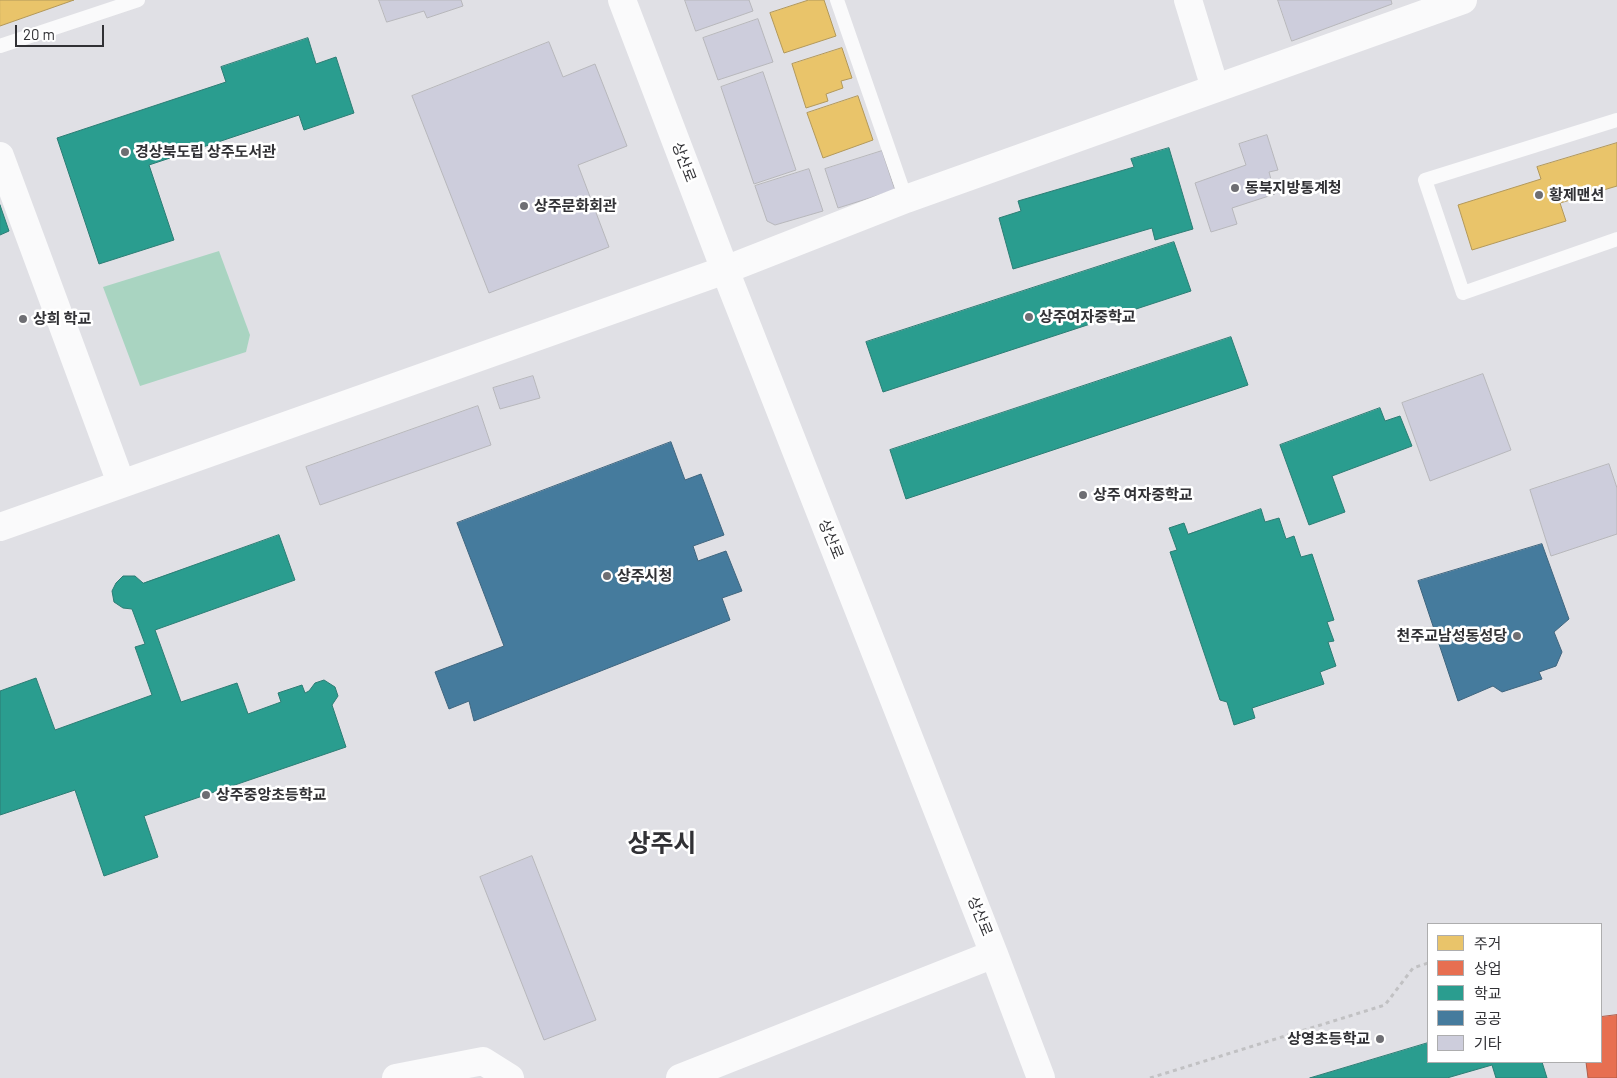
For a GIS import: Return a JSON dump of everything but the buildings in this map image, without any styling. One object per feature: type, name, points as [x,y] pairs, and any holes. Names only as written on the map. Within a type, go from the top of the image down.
[{"type":"street","name":"상산로","points":[[622,0],[724,270],[1042,1078]]},
{"type":"street","points":[[1188,0],[1216,88]]},
{"type":"street","points":[[0,527],[724,270],[906,199],[1463,0]]},
{"type":"street","points":[[0,156],[121,483]]},
{"type":"street","points":[[680,1078],[994,954]]},
{"type":"street","points":[[396,1078],[483,1061],[510,1078]]},
{"type":"lane","points":[[0,46],[138,0]]},
{"type":"lane","points":[[837,0],[906,199]]},
{"type":"lane","points":[[1617,120],[1425,180],[1463,293],[1617,239]]},
{"type":"path","points":[[1150,1078],[1385,1005],[1413,968],[1427,963]]},
{"type":"green space","points":[[219,251],[250,335],[246,352],[140,386],[103,287]]},
{"type":"place","name":"경상북도립 상주도서관","points":[[125,152]]},
{"type":"place","name":"동북지방통계청","points":[[1235,188]]},
{"type":"place","name":"황제맨션","points":[[1539,195]]},
{"type":"place","name":"상주문화회관","points":[[524,206]]},
{"type":"place","name":"상주여자중학교","points":[[1029,317]]},
{"type":"place","name":"상희 학교","points":[[23,319]]},
{"type":"place","name":"상주 여자중학교","points":[[1083,495]]},
{"type":"place","name":"상주시청","points":[[607,576]]},
{"type":"place","name":"천주교남성동성당","points":[[1517,636]]},
{"type":"place","name":"상주중앙초등학교","points":[[206,795]]},
{"type":"place","name":"상영초등학교","points":[[1380,1039]]},
{"type":"district","name":"상주시","points":[[662,844]]}]
